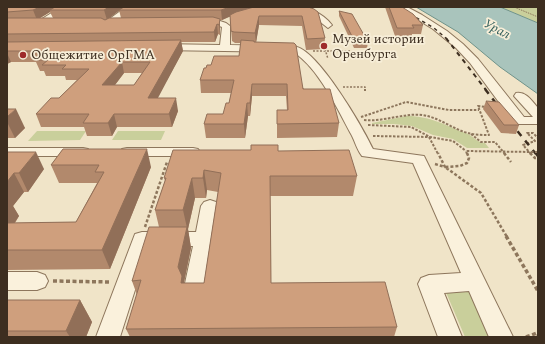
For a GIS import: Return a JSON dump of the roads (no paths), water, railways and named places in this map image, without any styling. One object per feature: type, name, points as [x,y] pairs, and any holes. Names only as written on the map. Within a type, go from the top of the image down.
[{"type":"street","points":[[53,24],[34,24],[66,7]]},
{"type":"street","points":[[122,25],[103,25],[131,7]]},
{"type":"street","points":[[295,7],[321,17],[328,25]]},
{"type":"street","points":[[401,7],[437,27],[462,48],[491,83],[503,102],[520,121],[534,125]]},
{"type":"street","points":[[219,24],[233,18]]},
{"type":"street","points":[[191,24],[219,24],[226,26],[225,47]]},
{"type":"street","points":[[150,47],[294,46],[309,57],[323,74],[349,118],[367,131],[367,153]]},
{"type":"street","points":[[520,96],[534,125]]},
{"type":"street","points":[[7,152],[100,152]]},
{"type":"street","points":[[116,152],[209,152]]},
{"type":"street","points":[[348,152],[419,159],[501,337]]},
{"type":"street","points":[[195,288],[210,206]]},
{"type":"street","points":[[108,337],[142,239],[204,239]]},
{"type":"street","points":[[7,281],[37,281]]},
{"type":"street","points":[[450,337],[429,284],[475,282]]},
{"type":"water","name":"Урал","points":[[416,7],[500,7],[538,23],[538,94],[500,67],[458,32]]},
{"type":"railway","points":[[398,7],[434,28],[446,38]]},
{"type":"railway","points":[[446,38],[486,90]]},
{"type":"railway","points":[[485,89],[502,111]]},
{"type":"railway","points":[[510,122],[536,154]]},
{"type":"place","name":"Музей истории Оренбурга","points":[[324,46]]},
{"type":"place","name":"Общежитие ОрГМА","points":[[23,55]]}]
